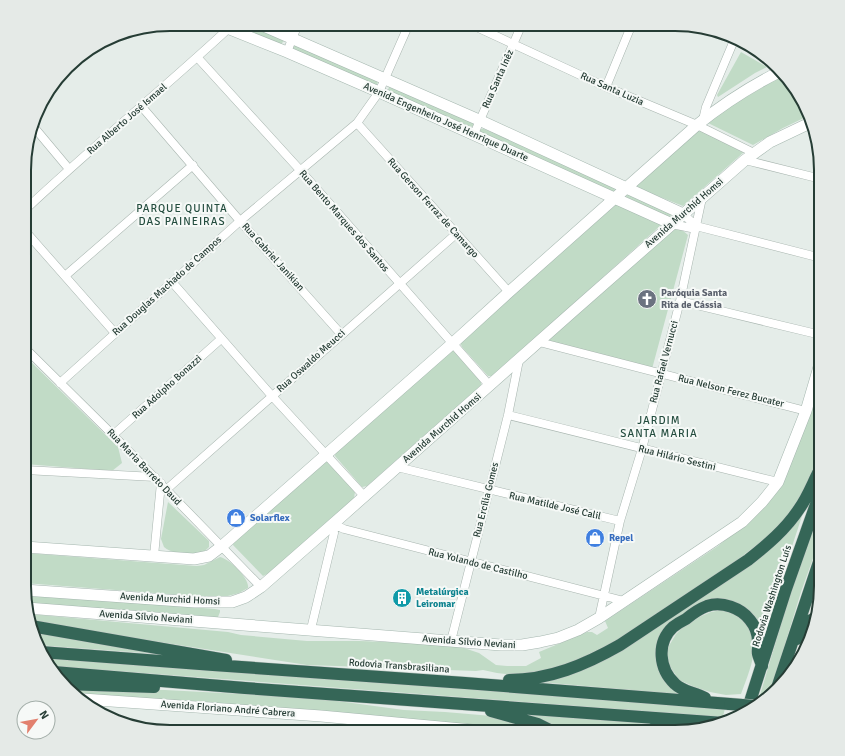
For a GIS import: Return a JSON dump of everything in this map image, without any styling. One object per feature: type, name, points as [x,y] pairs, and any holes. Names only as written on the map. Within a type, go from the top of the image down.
[{"type":"highway","points":[[465,683],[482,679],[526,680],[576,668],[600,657],[748,560],[765,547],[792,519],[800,508],[814,481]]},
{"type":"highway","name":"Rodovia Washington Luís","points":[[750,703],[786,589],[814,510]]},
{"type":"highway","points":[[781,675],[814,577]]},
{"type":"highway","points":[[710,702],[702,696],[686,691],[675,685],[667,675],[662,663],[661,651],[665,639],[673,628],[696,611],[707,606],[719,605],[731,606],[742,611],[756,629],[758,654],[762,666]]},
{"type":"highway","points":[[791,646],[809,623]]},
{"type":"highway","points":[[38,627],[233,661],[243,667]]},
{"type":"highway","name":"Rodovia Transbrasiliana","points":[[48,652],[746,705]]},
{"type":"highway","points":[[61,673],[706,721]]},
{"type":"highway","points":[[72,684],[200,688],[213,685]]},
{"type":"highway","points":[[459,703],[540,725]]},
{"type":"highway","points":[[666,725],[688,720]]},
{"type":"main road","name":"Avenida Engenheiro José Henrique Duarte","points":[[233,31],[287,52],[379,92],[672,224]]},
{"type":"main road","name":"Avenida Engenheiro José Henrique Duarte","points":[[276,31],[479,120],[683,214]]},
{"type":"main road","points":[[31,547],[194,559],[209,556],[453,343],[508,292],[616,198],[700,122],[720,106],[775,74]]},
{"type":"main road","name":"Avenida Murchid Homsi","points":[[31,590],[195,602],[232,602],[246,597],[261,586],[364,497],[683,214],[750,157],[770,142],[806,125]]},
{"type":"main road","name":"Avenida Sílvio Neviani","points":[[33,608],[501,645],[522,645],[558,638],[578,630],[599,618],[742,522],[762,502],[778,482],[806,410],[814,383]]},
{"type":"main road","points":[[231,623],[228,609],[232,602]]},
{"type":"main road","name":"Avenida Floriano André Cabrera","points":[[89,698],[328,716],[421,725]]},
{"type":"street","name":"Rua Alberto José Ismael","points":[[31,204],[69,168],[142,107],[226,31]]},
{"type":"street","points":[[287,52],[295,31]]},
{"type":"street","name":"Rua Douglas Machado de Campos","points":[[60,383],[240,221],[357,123],[379,92],[406,31]]},
{"type":"street","name":"Rua Santa Luzia","points":[[485,31],[606,87],[700,122],[750,157],[814,178]]},
{"type":"street","name":"Rua Santa Inêz","points":[[474,134],[519,31]]},
{"type":"street","points":[[606,87],[629,31]]},
{"type":"street","points":[[700,122],[732,43]]},
{"type":"street","name":"Rua Bento Marques dos Santos","points":[[197,57],[300,170],[490,386]]},
{"type":"street","name":"Rua Gabriel Janikian","points":[[142,107],[240,221],[341,334]]},
{"type":"street","name":"Rua Gerson Ferraz de Camargo","points":[[357,123],[508,292]]},
{"type":"street","points":[[37,130],[69,168]]},
{"type":"street","points":[[65,276],[193,165]]},
{"type":"street","name":"Rua Rafael Vernucci","points":[[599,618],[620,521],[642,449],[680,301],[702,198]]},
{"type":"street","points":[[683,214],[696,226],[814,256]]},
{"type":"street","points":[[672,224],[691,228],[696,226]]},
{"type":"street","name":"Rua Oswaldo Meucci","points":[[164,486],[272,396],[456,234]]},
{"type":"street","points":[[31,238],[115,333]]},
{"type":"street","points":[[172,282],[272,396],[364,497]]},
{"type":"street","points":[[680,301],[814,333]]},
{"type":"street","name":"Rua Adolpho Bonazzi","points":[[113,435],[222,339]]},
{"type":"street","name":"Rua Nelson Ferez Bucater","points":[[539,342],[806,410]]},
{"type":"street","name":"Rua Maria Barreto Daud","points":[[31,354],[164,486],[261,586]]},
{"type":"street","name":"Rua Ercília Gomes","points":[[451,641],[508,415],[519,360]]},
{"type":"street","name":"Rua Hilário Sestini","points":[[508,415],[778,482]]},
{"type":"street","name":"Rua Matilde José Calil","points":[[398,467],[620,521]]},
{"type":"street","points":[[31,470],[155,477]]},
{"type":"street","points":[[154,556],[164,486]]},
{"type":"street","points":[[311,630],[334,533],[333,524]]},
{"type":"street","name":"Rua Yolando de Castilho","points":[[333,524],[344,529],[471,563],[624,601]]},
{"type":"green space","points":[[247,31],[266,31],[284,39],[280,45]]},
{"type":"green space","points":[[293,44],[378,81],[377,84],[375,87],[292,50]]},
{"type":"green space","points":[[741,52],[767,67],[718,97],[717,95]]},
{"type":"green space","points":[[779,77],[795,100],[803,118],[753,145],[708,123],[709,119]]},
{"type":"green space","points":[[389,86],[474,123],[473,126],[471,127],[389,93]]},
{"type":"green space","points":[[481,129],[611,185],[615,190],[613,193],[479,131]]},
{"type":"green space","points":[[698,129],[744,152],[683,206],[636,186]]},
{"type":"green space","points":[[631,193],[673,214],[669,217],[626,197],[627,194]]},
{"type":"green space","points":[[616,204],[661,225],[493,376],[488,376],[462,347],[460,342]]},
{"type":"green space","points":[[674,229],[682,230],[688,235],[652,369],[548,341]]},
{"type":"green space","points":[[453,349],[481,382],[481,385],[367,486],[362,487],[335,456],[336,450]]},
{"type":"green space","points":[[31,362],[118,447],[122,463],[112,471],[31,464]]},
{"type":"green space","points":[[814,392],[814,468],[808,486],[798,503],[772,533],[728,567],[633,631],[592,655],[548,671],[514,675],[483,670],[307,665],[36,623],[34,614],[228,632],[241,635],[307,641],[360,641],[436,644],[464,648],[479,653],[496,665],[526,666],[541,658],[539,652],[587,632],[592,632],[597,635],[608,628],[605,621],[718,546],[763,508]]},
{"type":"green space","points":[[327,460],[355,492],[354,498],[269,573],[263,576],[233,545],[234,541]]},
{"type":"green space","points":[[168,502],[209,541],[209,547],[198,554],[185,554],[176,553],[164,547],[161,539]]},
{"type":"green space","points":[[804,510],[764,631],[753,614],[736,603],[672,624],[663,675],[678,694],[539,682],[612,656]]},
{"type":"green space","points":[[814,527],[814,556],[801,592],[773,684],[760,696],[790,594]]},
{"type":"green space","points":[[31,553],[197,566],[204,565],[220,557],[234,565],[243,575],[248,584],[248,588],[239,593],[220,598],[31,584]]},
{"type":"green space","points":[[31,595],[220,610],[218,617],[214,618],[32,604]]},
{"type":"green space","points":[[722,610],[737,614],[746,622],[752,631],[754,652],[752,663],[741,694],[726,695],[695,687],[679,680],[669,665],[667,649],[676,634],[685,625],[699,617],[711,612]]},
{"type":"green space","points":[[39,630],[158,654],[44,646]]},
{"type":"green space","points":[[51,657],[725,708],[723,716],[720,717],[57,666]]},
{"type":"green space","points":[[77,688],[165,690],[315,698],[404,710],[492,716],[526,725],[452,725],[83,694]]},
{"type":"green space","points":[[525,713],[650,724],[649,725],[547,725]]},
{"type":"place","name":"Paróquia Santa Rita de Cássia","points":[[647,299]]},
{"type":"place","name":"Solarflex","points":[[236,518]]},
{"type":"place","name":"Repel","points":[[595,538]]},
{"type":"place","name":"Metalúrgica Leiromar","points":[[402,598]]},
{"type":"district","name":"PARQUE QUINTA DAS PAINEIRAS","points":[[182,214]]},
{"type":"district","name":"JARDIM SANTA MARIA","points":[[659,426]]}]
